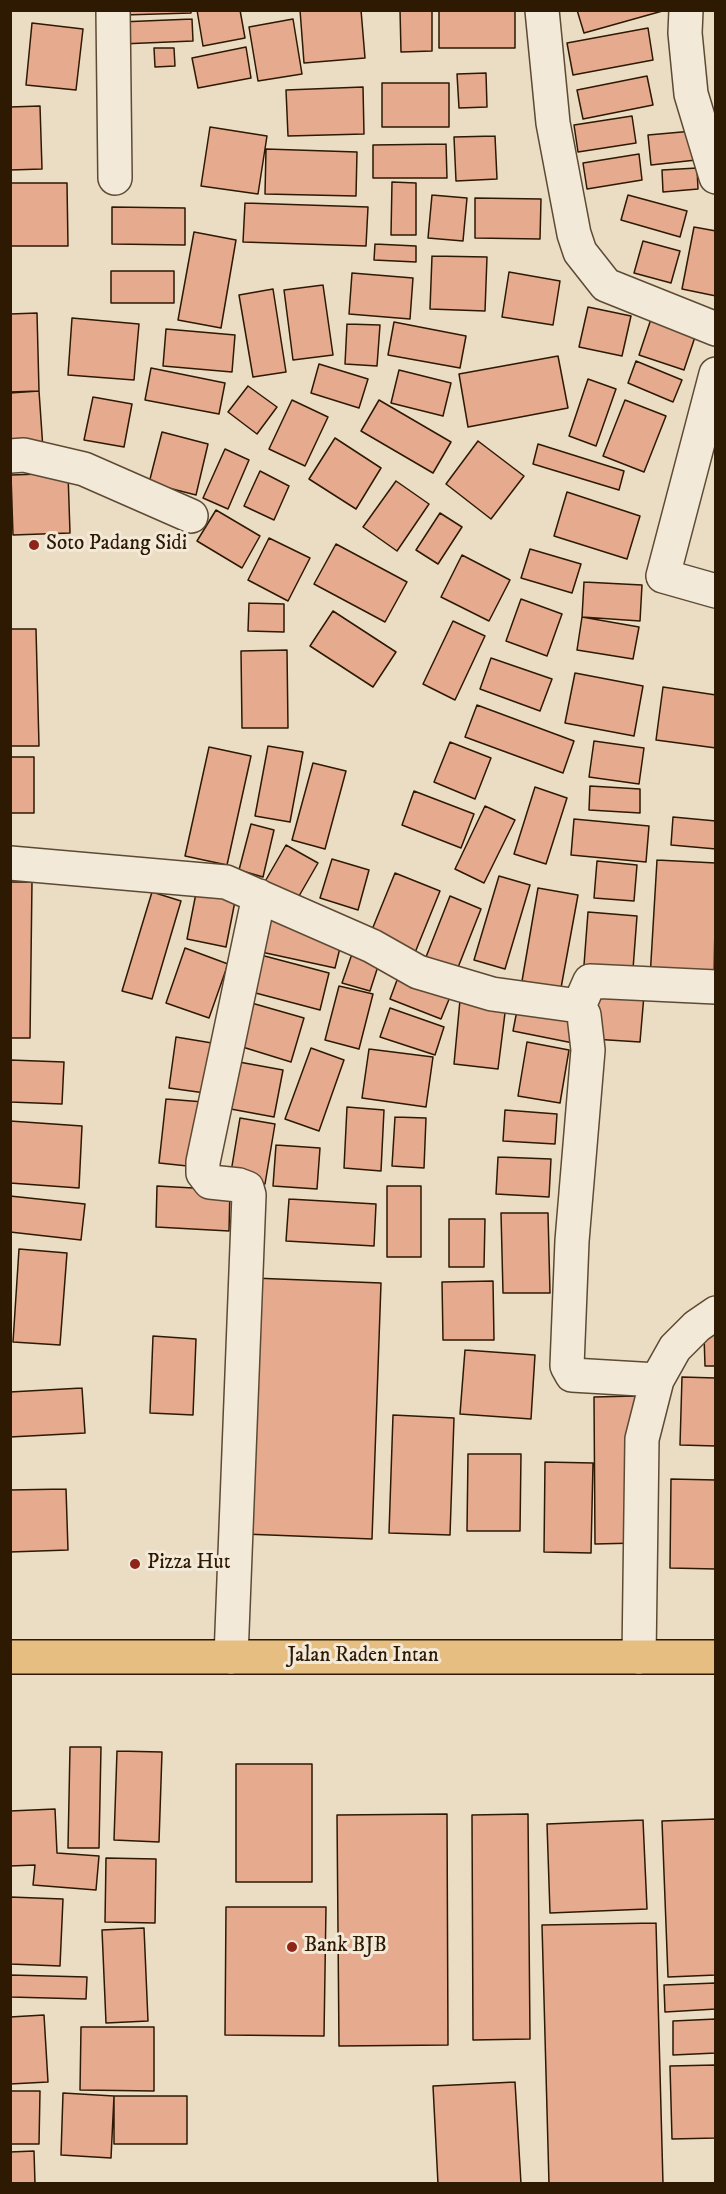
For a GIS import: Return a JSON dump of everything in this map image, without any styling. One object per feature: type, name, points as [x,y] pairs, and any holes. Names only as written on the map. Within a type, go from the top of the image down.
[{"type":"main road","name":"Jalan Raden Intan","points":[[10,1657],[716,1657]]},
{"type":"street","points":[[113,10],[116,177]]},
{"type":"street","points":[[542,10],[553,123],[574,234],[580,252],[606,285],[716,329]]},
{"type":"street","points":[[686,10],[685,33],[691,94],[716,177]]},
{"type":"street","points":[[716,374],[663,576],[716,591]]},
{"type":"street","points":[[10,456],[24,455],[84,469],[192,516]]},
{"type":"street","points":[[10,863],[226,882],[372,946],[418,972],[492,994],[579,1006]]},
{"type":"street","points":[[231,1657],[249,1196],[247,1188],[239,1185],[210,1182],[203,1173],[203,1162],[258,896]]},
{"type":"street","points":[[579,1006],[590,981],[716,987]]},
{"type":"street","points":[[579,1006],[584,1015],[588,1050],[572,1241],[567,1365],[572,1374],[657,1380]]},
{"type":"street","points":[[639,1657],[642,1439],[657,1380],[675,1348],[697,1326],[716,1313]]},
{"type":"building","points":[[123,10],[191,10],[191,13],[124,15]]},
{"type":"building","points":[[197,10],[240,10],[245,38],[203,46]]},
{"type":"building","points":[[300,10],[361,10],[365,58],[304,63]]},
{"type":"building","points":[[400,10],[432,10],[432,51],[401,52]]},
{"type":"building","points":[[439,10],[515,10],[515,48],[439,48]]},
{"type":"building","points":[[577,10],[666,10],[584,33]]},
{"type":"building","points":[[192,19],[193,41],[121,44],[120,22]]},
{"type":"building","points":[[293,19],[302,74],[258,81],[249,27]]},
{"type":"building","points":[[32,23],[83,29],[76,90],[26,85]]},
{"type":"building","points":[[648,28],[653,60],[573,75],[567,43]]},
{"type":"building","points":[[246,47],[251,78],[198,88],[192,58]]},
{"type":"building","points":[[154,48],[174,48],[175,66],[155,67]]},
{"type":"building","points":[[486,73],[487,107],[459,108],[457,74]]},
{"type":"building","points":[[647,76],[653,105],[583,119],[577,90]]},
{"type":"building","points":[[382,83],[449,83],[449,127],[382,127]]},
{"type":"building","points":[[363,87],[364,134],[288,136],[286,90]]},
{"type":"building","points":[[40,106],[42,169],[10,170],[10,107]]},
{"type":"building","points":[[632,116],[636,143],[578,152],[574,125]]},
{"type":"building","points":[[210,127],[267,136],[258,194],[201,186]]},
{"type":"building","points":[[693,131],[696,160],[651,165],[648,135]]},
{"type":"building","points":[[495,136],[497,179],[456,181],[454,137]]},
{"type":"building","points":[[446,144],[447,178],[373,178],[373,145]]},
{"type":"building","points":[[266,149],[357,152],[356,196],[265,194]]},
{"type":"building","points":[[639,154],[642,180],[587,189],[583,163]]},
{"type":"building","points":[[697,168],[698,189],[663,192],[662,170]]},
{"type":"building","points":[[392,182],[416,183],[416,235],[391,235]]},
{"type":"building","points":[[10,183],[67,183],[68,246],[10,246]]},
{"type":"building","points":[[432,195],[467,198],[463,241],[428,238]]},
{"type":"building","points":[[628,195],[687,211],[680,237],[621,220]]},
{"type":"building","points":[[475,198],[541,199],[540,239],[475,238]]},
{"type":"building","points":[[245,203],[368,207],[366,246],[243,242]]},
{"type":"building","points":[[112,207],[185,208],[185,245],[112,244]]},
{"type":"building","points":[[694,227],[716,231],[716,296],[682,289]]},
{"type":"building","points":[[194,232],[236,240],[221,328],[178,320]]},
{"type":"building","points":[[643,241],[680,251],[671,283],[634,273]]},
{"type":"building","points":[[375,244],[416,246],[416,262],[374,260]]},
{"type":"building","points":[[432,256],[487,257],[485,311],[430,309]]},
{"type":"building","points":[[111,271],[174,271],[174,303],[111,303]]},
{"type":"building","points":[[509,272],[560,281],[553,325],[502,317]]},
{"type":"building","points":[[352,273],[413,278],[410,319],[349,314]]},
{"type":"building","points":[[323,285],[333,355],[293,360],[284,290]]},
{"type":"building","points":[[273,289],[286,372],[253,377],[239,295]]},
{"type":"building","points":[[588,307],[631,316],[622,356],[579,347]]},
{"type":"building","points":[[37,313],[39,391],[10,392],[10,314]]},
{"type":"building","points":[[72,318],[139,324],[134,380],[68,375]]},
{"type":"building","points":[[651,319],[696,334],[684,370],[639,355]]},
{"type":"building","points":[[394,322],[466,336],[460,368],[388,355]]},
{"type":"building","points":[[347,324],[380,325],[377,366],[345,364]]},
{"type":"building","points":[[166,329],[235,335],[232,372],[163,366]]},
{"type":"building","points":[[558,356],[568,408],[468,427],[459,374]]},
{"type":"building","points":[[636,361],[682,380],[673,402],[628,383]]},
{"type":"building","points":[[319,364],[368,379],[359,408],[311,393]]},
{"type":"building","points":[[151,368],[225,383],[219,414],[145,400]]},
{"type":"building","points":[[399,370],[451,383],[443,416],[391,403]]},
{"type":"building","points":[[588,379],[616,389],[596,446],[569,436]]},
{"type":"building","points":[[248,386],[277,407],[257,434],[228,412]]},
{"type":"building","points":[[39,391],[43,449],[10,451],[10,393]]},
{"type":"building","points":[[93,397],[132,404],[124,447],[84,440]]},
{"type":"building","points":[[292,400],[328,417],[305,466],[269,449]]},
{"type":"building","points":[[379,400],[451,442],[433,473],[361,431]]},
{"type":"building","points":[[625,400],[666,416],[644,472],[603,456]]},
{"type":"building","points":[[162,432],[208,444],[196,495],[149,483]]},
{"type":"building","points":[[335,438],[381,468],[356,509],[309,479]]},
{"type":"building","points":[[478,441],[524,476],[491,519],[446,484]]},
{"type":"building","points":[[538,444],[624,471],[619,490],[533,464]]},
{"type":"building","points":[[225,449],[249,460],[228,509],[203,498]]},
{"type":"building","points":[[260,471],[289,486],[274,520],[244,506]]},
{"type":"building","points":[[68,473],[70,533],[13,535],[11,475]]},
{"type":"building","points":[[396,481],[429,504],[397,551],[363,527]]},
{"type":"building","points":[[567,492],[640,516],[627,559],[554,536]]},
{"type":"building","points":[[216,510],[260,536],[242,568],[197,541]]},
{"type":"building","points":[[440,513],[462,527],[438,564],[416,550]]},
{"type":"building","points":[[269,538],[310,558],[288,601],[248,580]]},
{"type":"building","points":[[336,544],[407,582],[385,622],[314,584]]},
{"type":"building","points":[[530,549],[581,564],[572,593],[521,578]]},
{"type":"building","points":[[462,555],[510,580],[489,621],[441,597]]},
{"type":"building","points":[[584,582],[642,585],[640,621],[582,617]]},
{"type":"building","points":[[521,599],[562,614],[547,656],[506,641]]},
{"type":"building","points":[[249,603],[284,604],[284,632],[248,631]]},
{"type":"building","points":[[333,611],[396,652],[373,687],[310,646]]},
{"type":"building","points":[[582,617],[639,627],[633,659],[577,650]]},
{"type":"building","points":[[453,621],[485,636],[455,700],[423,684]]},
{"type":"building","points":[[10,629],[36,629],[39,746],[10,746]]},
{"type":"building","points":[[287,650],[288,728],[242,728],[241,651]]},
{"type":"building","points":[[491,658],[552,679],[540,711],[480,689]]},
{"type":"building","points":[[575,673],[643,686],[634,736],[565,723]]},
{"type":"building","points":[[663,687],[716,695],[716,748],[656,740]]},
{"type":"building","points":[[477,705],[574,741],[563,773],[465,737]]},
{"type":"building","points":[[594,741],[644,748],[639,784],[589,777]]},
{"type":"building","points":[[450,742],[491,758],[475,799],[434,782]]},
{"type":"building","points":[[268,746],[303,752],[290,822],[255,816]]},
{"type":"building","points":[[209,747],[251,756],[227,865],[185,856]]},
{"type":"building","points":[[10,757],[34,757],[34,813],[10,813]]},
{"type":"building","points":[[313,763],[346,771],[325,849],[292,840]]},
{"type":"building","points":[[590,786],[640,789],[640,813],[589,810]]},
{"type":"building","points":[[535,787],[567,798],[546,864],[514,854]]},
{"type":"building","points":[[414,791],[474,814],[461,848],[402,825]]},
{"type":"building","points":[[485,806],[515,820],[484,883],[455,869]]},
{"type":"building","points":[[673,817],[716,821],[716,849],[671,845]]},
{"type":"building","points":[[574,819],[649,826],[646,862],[571,855]]},
{"type":"building","points":[[251,824],[274,830],[263,877],[239,870]]},
{"type":"building","points":[[286,845],[318,863],[295,903],[263,885]]},
{"type":"building","points":[[332,859],[369,870],[358,910],[320,898]]},
{"type":"building","points":[[657,860],[716,863],[714,982],[650,978]]},
{"type":"building","points":[[597,861],[637,865],[634,901],[594,898]]},
{"type":"building","points":[[395,873],[440,891],[412,960],[367,942]]},
{"type":"building","points":[[499,876],[530,885],[505,969],[474,960]]},
{"type":"building","points":[[10,882],[32,882],[30,1038],[10,1038]]},
{"type":"building","points":[[198,883],[237,891],[226,947],[187,939]]},
{"type":"building","points":[[538,888],[578,895],[561,988],[522,981]]},
{"type":"building","points":[[152,892],[181,901],[152,999],[122,991]]},
{"type":"building","points":[[450,896],[481,909],[457,970],[426,957]]},
{"type":"building","points":[[588,912],[637,916],[633,969],[584,965]]},
{"type":"building","points":[[259,917],[343,936],[335,968],[252,950]]},
{"type":"building","points":[[185,948],[228,964],[209,1018],[166,1003]]},
{"type":"building","points":[[354,948],[381,957],[370,991],[342,983]]},
{"type":"building","points":[[257,954],[329,973],[320,1010],[248,991]]},
{"type":"building","points":[[400,972],[452,992],[441,1019],[390,999]]},
{"type":"building","points":[[339,986],[373,994],[359,1049],[325,1040]]},
{"type":"building","points":[[596,992],[644,995],[640,1042],[593,1039]]},
{"type":"building","points":[[460,1000],[506,1005],[498,1069],[454,1064]]},
{"type":"building","points":[[248,1002],[304,1018],[291,1062],[236,1045]]},
{"type":"building","points":[[518,1005],[578,1018],[573,1043],[513,1031]]},
{"type":"building","points":[[390,1008],[444,1027],[435,1055],[380,1037]]},
{"type":"building","points":[[176,1037],[212,1043],[205,1093],[169,1088]]},
{"type":"building","points":[[527,1042],[569,1050],[560,1103],[518,1096]]},
{"type":"building","points":[[311,1048],[344,1060],[319,1131],[285,1119]]},
{"type":"building","points":[[369,1049],[433,1057],[426,1107],[362,1098]]},
{"type":"building","points":[[10,1060],[64,1062],[62,1104],[10,1102]]},
{"type":"building","points":[[228,1060],[283,1070],[274,1117],[220,1107]]},
{"type":"building","points":[[166,1099],[204,1102],[197,1167],[159,1163]]},
{"type":"building","points":[[347,1107],[384,1110],[381,1171],[344,1168]]},
{"type":"building","points":[[505,1110],[557,1114],[555,1144],[503,1141]]},
{"type":"building","points":[[395,1117],[426,1118],[424,1168],[392,1166]]},
{"type":"building","points":[[240,1118],[275,1124],[265,1184],[230,1178]]},
{"type":"building","points":[[10,1121],[82,1126],[79,1188],[10,1183]]},
{"type":"building","points":[[276,1145],[320,1148],[317,1189],[273,1186]]},
{"type":"building","points":[[498,1157],[551,1159],[549,1197],[496,1194]]},
{"type":"building","points":[[157,1186],[230,1190],[229,1231],[156,1227]]},
{"type":"building","points":[[387,1186],[421,1186],[421,1257],[387,1257]]},
{"type":"building","points":[[10,1196],[85,1204],[81,1240],[10,1232]]},
{"type":"building","points":[[289,1199],[376,1204],[374,1246],[286,1241]]},
{"type":"building","points":[[501,1213],[548,1213],[550,1293],[503,1293]]},
{"type":"building","points":[[449,1219],[485,1219],[484,1267],[449,1267]]},
{"type":"building","points":[[19,1249],[67,1253],[60,1345],[13,1342]]},
{"type":"building","points":[[253,1278],[381,1283],[372,1539],[244,1534]]},
{"type":"building","points":[[493,1281],[494,1340],[443,1340],[442,1282]]},
{"type":"building","points":[[716,1334],[716,1366],[705,1366],[704,1335]]},
{"type":"building","points":[[153,1336],[196,1339],[193,1415],[150,1413]]},
{"type":"building","points":[[465,1350],[535,1355],[531,1419],[460,1414]]},
{"type":"building","points":[[682,1377],[716,1378],[716,1446],[680,1445]]},
{"type":"building","points":[[82,1388],[85,1433],[10,1437],[10,1392]]},
{"type":"building","points":[[635,1396],[637,1543],[595,1544],[594,1397]]},
{"type":"building","points":[[393,1415],[454,1418],[450,1535],[389,1533]]},
{"type":"building","points":[[468,1454],[521,1454],[520,1531],[467,1531]]},
{"type":"building","points":[[545,1462],[593,1463],[591,1553],[544,1552]]},
{"type":"building","points":[[671,1479],[716,1480],[716,1569],[670,1568]]},
{"type":"building","points":[[66,1489],[68,1550],[10,1552],[10,1490]]},
{"type":"building","points":[[70,1747],[101,1747],[99,1848],[68,1848]]},
{"type":"building","points":[[117,1751],[162,1752],[159,1842],[114,1840]]},
{"type":"building","points":[[236,1764],[312,1764],[312,1882],[236,1882]]},
{"type":"building","points":[[55,1809],[57,1853],[99,1856],[96,1890],[33,1885],[35,1865],[10,1866],[10,1811]]},
{"type":"building","points":[[447,1814],[448,2045],[339,2046],[337,1815]]},
{"type":"building","points":[[528,1814],[530,2039],[473,2040],[472,1815]]},
{"type":"building","points":[[716,1819],[716,1975],[668,1977],[662,1821]]},
{"type":"building","points":[[643,1820],[647,1909],[550,1913],[547,1824]]},
{"type":"building","points":[[106,1858],[156,1859],[155,1923],[105,1922]]},
{"type":"building","points":[[10,1897],[63,1899],[60,1966],[10,1964]]},
{"type":"building","points":[[226,1907],[326,1907],[324,2036],[225,2035]]},
{"type":"building","points":[[656,1923],[663,2184],[549,2184],[542,1925]]},
{"type":"building","points":[[144,1928],[148,2021],[106,2023],[102,1930]]},
{"type":"building","points":[[10,1975],[87,1977],[86,1999],[10,1997]]},
{"type":"building","points":[[716,1983],[716,2009],[665,2012],[664,1985]]},
{"type":"building","points":[[44,2015],[48,2082],[10,2084],[10,2017]]},
{"type":"building","points":[[716,2019],[716,2053],[673,2055],[673,2021]]},
{"type":"building","points":[[81,2027],[154,2027],[154,2091],[80,2090]]},
{"type":"building","points":[[716,2065],[716,2138],[672,2139],[670,2066]]},
{"type":"building","points":[[515,2082],[521,2184],[438,2184],[433,2086]]},
{"type":"building","points":[[10,2091],[40,2091],[39,2144],[10,2144]]},
{"type":"building","points":[[63,2093],[114,2096],[111,2158],[61,2155]]},
{"type":"building","points":[[114,2096],[187,2096],[187,2144],[114,2144]]},
{"type":"building","points":[[34,2151],[35,2184],[10,2184],[10,2152]]},
{"type":"place","name":"Soto Padang Sidi","points":[[34,545]]},
{"type":"place","name":"Pizza Hut","points":[[135,1564]]},
{"type":"place","name":"Bank BJB","points":[[292,1947]]}]
